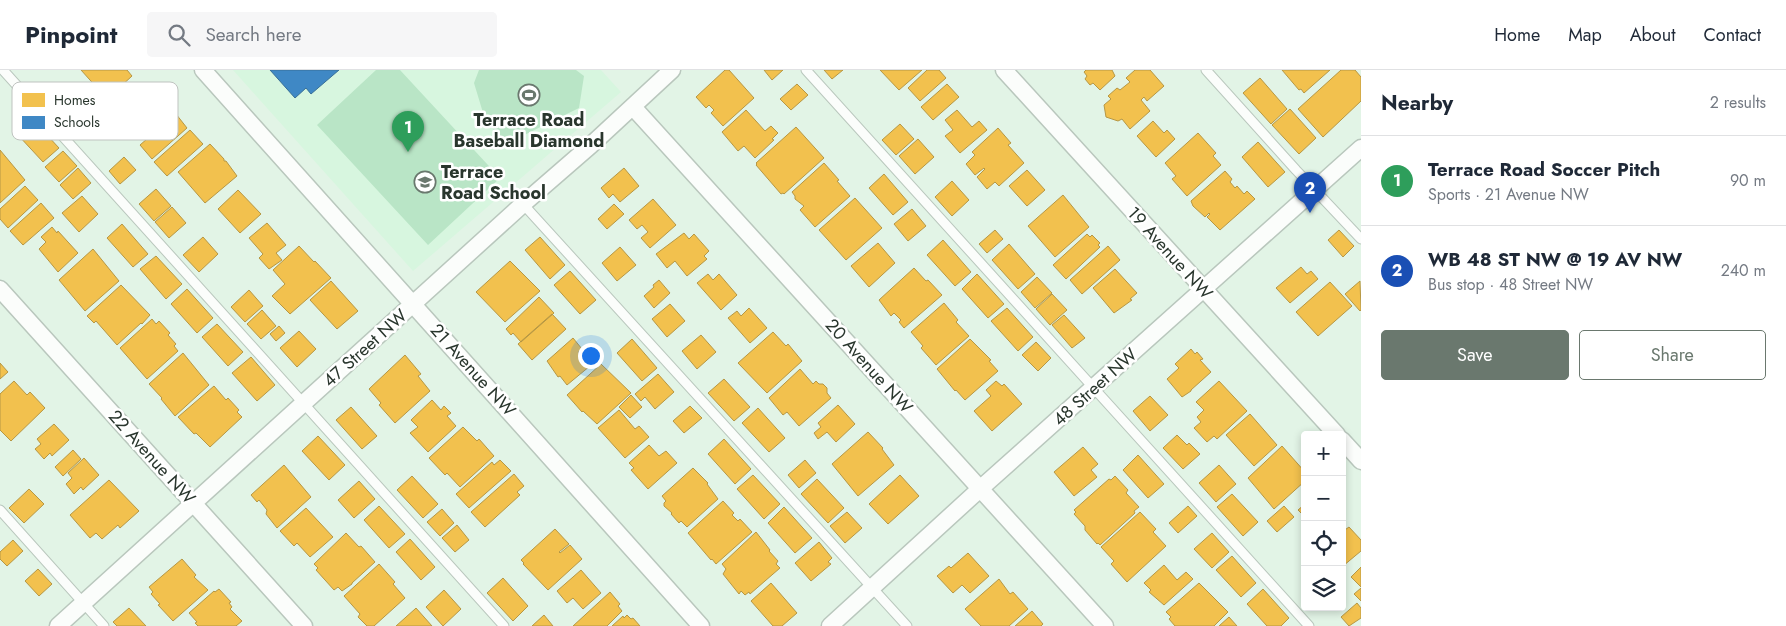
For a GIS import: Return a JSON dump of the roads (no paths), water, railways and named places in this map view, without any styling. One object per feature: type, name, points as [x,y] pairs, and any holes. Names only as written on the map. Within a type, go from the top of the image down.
[{"type":"street","name":"21 Avenue NW","points":[[203,70],[701,626]]},
{"type":"street","name":"47 Street NW","points":[[58,626],[672,70]]},
{"type":"street","name":"19 Avenue NW","points":[[1004,70],[1333,431]]},
{"type":"street","name":"20 Avenue NW","points":[[633,107],[1105,626]]},
{"type":"street","name":"48 Street NW","points":[[830,626],[1203,288],[1361,148]]},
{"type":"street","name":"22 Avenue NW","points":[[0,289],[304,626]]},
{"type":"street","points":[[1346,444],[1361,460]]},
{"type":"lane","points":[[3,70],[14,82]]},
{"type":"lane","points":[[806,70],[1309,626]]},
{"type":"lane","points":[[1206,70],[1361,239]]},
{"type":"lane","points":[[66,140],[504,626]]},
{"type":"lane","points":[[523,204],[907,626]]},
{"type":"lane","points":[[0,510],[104,626]]},
{"type":"place","name":"Terrace Road Baseball Diamond","points":[[529,95]]},
{"type":"place","name":"Terrace Road Soccer Pitch","points":[[408,152]]},
{"type":"place","name":"Terrace Road School","points":[[425,182]]},
{"type":"place","name":"WB 48 ST NW @ 19 AV NW","points":[[1310,213]]}]
